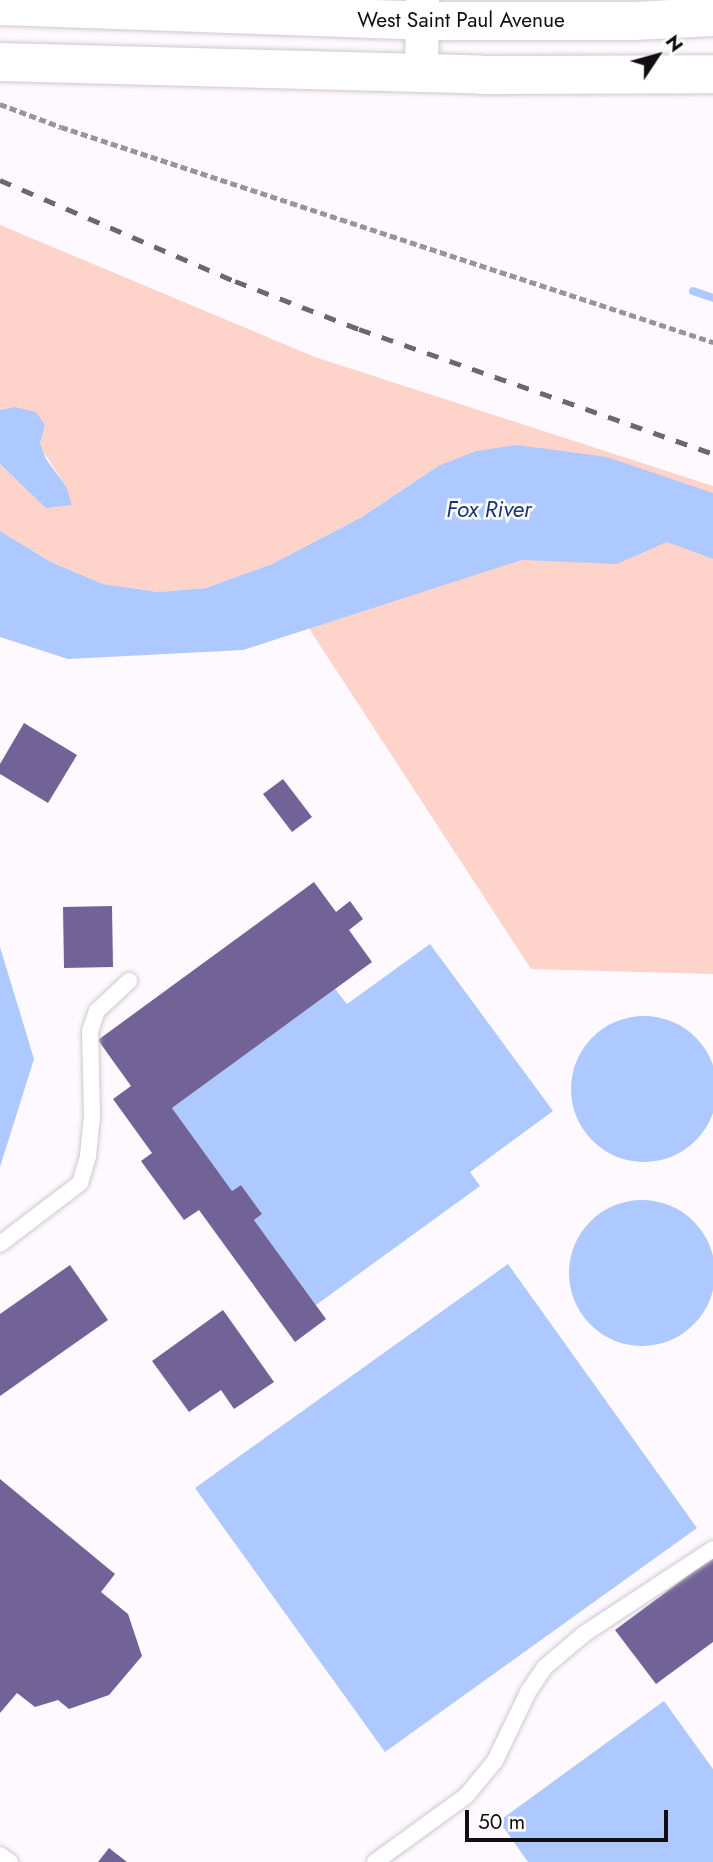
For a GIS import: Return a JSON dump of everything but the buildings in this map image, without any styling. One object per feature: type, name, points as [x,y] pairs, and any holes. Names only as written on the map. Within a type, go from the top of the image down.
[{"type":"main road","name":"West Saint Paul Avenue","points":[[0,6],[422,11],[634,21],[713,17]]},
{"type":"main road","points":[[0,62],[421,73],[713,74]]},
{"type":"street","points":[[421,73],[422,11]]},
{"type":"lane","points":[[0,1244],[80,1183],[88,1156],[92,1116],[90,1031],[97,1011],[129,981]]},
{"type":"lane","points":[[375,1862],[466,1796],[495,1761],[528,1692],[545,1667],[584,1634],[713,1549]]},
{"type":"lane","points":[[0,1855],[10,1862]]},
{"type":"path","points":[[0,104],[61,127],[713,342]]},
{"type":"shaded area","points":[[0,225],[315,357],[713,486],[713,974],[531,969],[308,627],[438,466],[362,517],[272,564],[206,588],[158,592],[103,584],[51,562],[0,531],[0,464],[17,480],[66,486],[14,407],[0,410]]},
{"type":"water","points":[[14,407],[36,412],[45,425],[40,443],[46,459],[66,486],[72,505],[46,508],[0,464],[0,410]]},
{"type":"water","name":"Fox River","points":[[517,445],[607,457],[713,493],[713,559],[667,542],[617,564],[522,560],[243,650],[68,659],[0,637],[0,531],[51,562],[103,584],[158,592],[206,588],[272,564],[362,517],[438,466],[476,451]]},
{"type":"water","points":[[430,944],[553,1111],[470,1172],[480,1186],[316,1305],[254,1220],[262,1214],[241,1185],[232,1191],[172,1108],[335,989],[347,1004]]},
{"type":"water","points":[[0,947],[34,1059],[0,1167]]},
{"type":"water","points":[[644,1016],[672,1022],[695,1038],[711,1061],[717,1089],[711,1117],[695,1140],[672,1156],[644,1162],[616,1156],[593,1140],[577,1117],[571,1089],[577,1061],[593,1038],[616,1022]]},
{"type":"water","points":[[642,1200],[670,1206],[693,1222],[709,1245],[715,1273],[709,1301],[693,1324],[670,1340],[642,1346],[614,1340],[591,1324],[575,1301],[569,1273],[575,1245],[591,1222],[614,1206]]},
{"type":"water","points":[[508,1264],[697,1528],[385,1752],[195,1488]]},
{"type":"water","points":[[664,1701],[713,1769],[713,1862],[528,1862],[499,1821]]},
{"type":"waterway","points":[[693,291],[713,298]]},
{"type":"railway","points":[[0,180],[235,281],[359,329],[713,454]]}]
